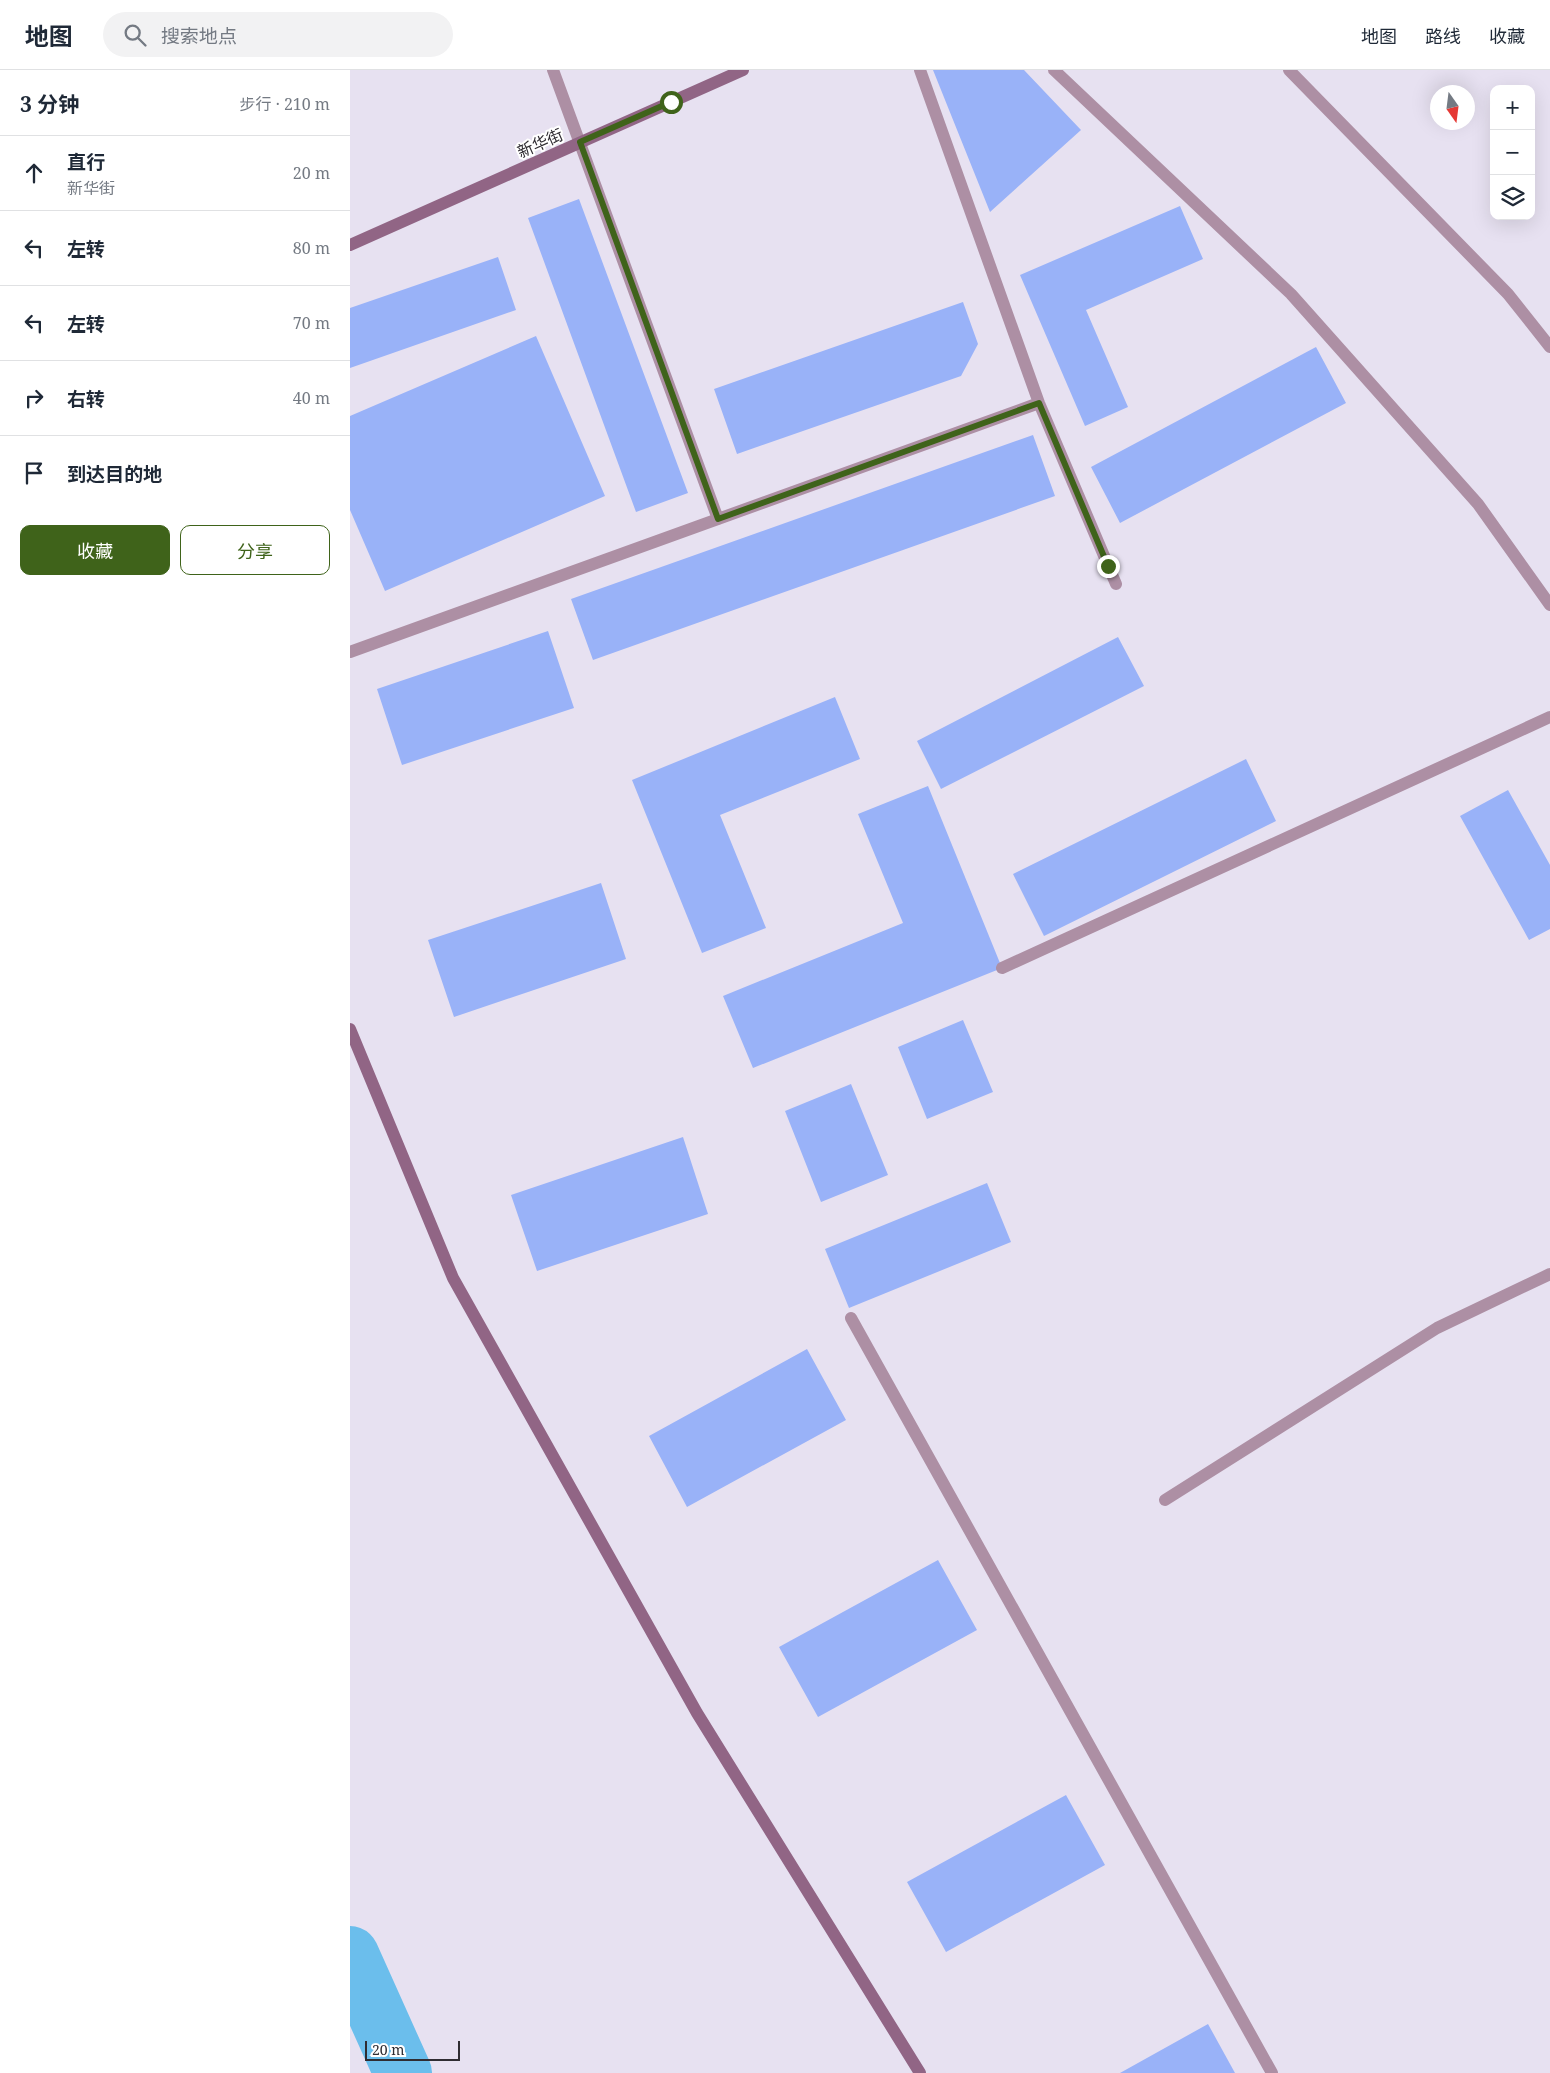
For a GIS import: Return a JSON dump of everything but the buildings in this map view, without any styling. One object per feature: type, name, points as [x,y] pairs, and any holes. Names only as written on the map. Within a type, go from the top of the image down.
[{"type":"street","points":[[553,70],[718,519]]},
{"type":"street","name":"新华街","points":[[350,245],[743,70]]},
{"type":"street","points":[[920,70],[1039,403],[1116,584]]},
{"type":"street","points":[[1054,70],[1292,294],[1478,504],[1550,605]]},
{"type":"street","points":[[1289,70],[1508,294],[1550,347]]},
{"type":"street","points":[[350,652],[1039,403]]},
{"type":"street","points":[[1002,968],[1550,717]]},
{"type":"street","points":[[350,1029],[454,1278],[697,1713],[920,2073]]},
{"type":"street","points":[[1165,1500],[1436,1328],[1550,1274]]},
{"type":"street","points":[[851,1318],[1272,2073]]},
{"type":"waterway","points":[[350,1955],[403,2073]]},
{"type":"route","points":[[671,102],[580,142],[718,519],[1039,403],[1108,566]]}]
